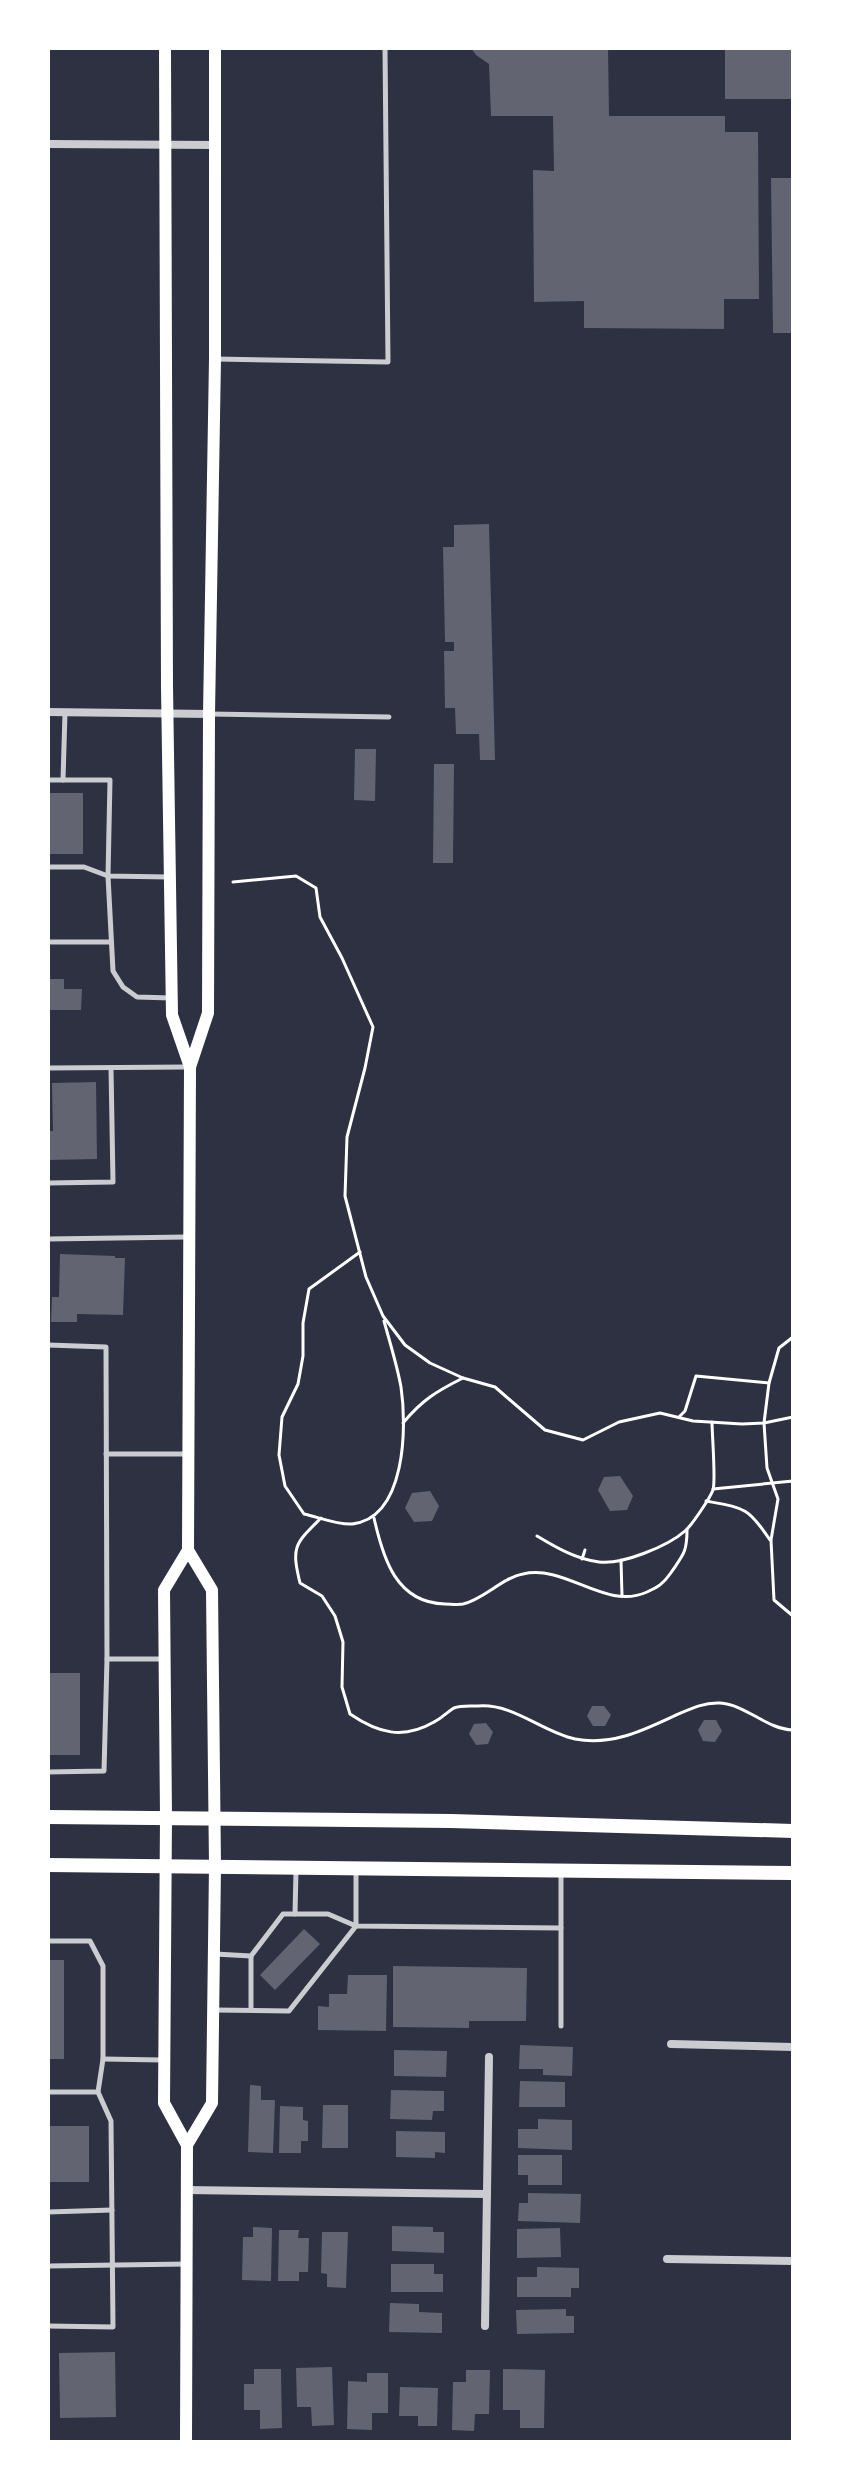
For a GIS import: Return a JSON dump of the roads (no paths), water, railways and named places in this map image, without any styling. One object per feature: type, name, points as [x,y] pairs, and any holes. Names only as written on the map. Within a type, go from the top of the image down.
[{"type":"main road","points":[[165,48],[167,713],[172,1015],[190,1067]]},
{"type":"main road","points":[[186,2442],[187,2145],[164,2103],[166,1817],[163,1659],[164,1590],[188,1550],[190,1067],[208,1013],[215,48]]},
{"type":"main road","points":[[187,2145],[212,2103],[215,1866],[212,1590],[188,1550]]},
{"type":"main road","points":[[48,1817],[556,1823],[793,1831]]},
{"type":"main road","points":[[48,1865],[793,1873]]},
{"type":"street","points":[[48,144],[215,145]]},
{"type":"street","points":[[48,712],[209,714]]},
{"type":"street","points":[[671,2044],[793,2047]]},
{"type":"street","points":[[485,2326],[489,2057]]},
{"type":"street","points":[[187,2190],[487,2194]]},
{"type":"street","points":[[667,2259],[793,2261]]},
{"type":"lane","points":[[215,359],[388,362],[385,48]]},
{"type":"lane","points":[[63,780],[65,712]]},
{"type":"lane","points":[[209,714],[389,717]]},
{"type":"lane","points":[[48,780],[110,780],[108,876],[113,971],[123,987],[137,997],[172,998]]},
{"type":"lane","points":[[48,867],[84,867],[108,876],[169,877]]},
{"type":"lane","points":[[48,942],[111,942]]},
{"type":"lane","points":[[48,1068],[190,1067]]},
{"type":"lane","points":[[48,1183],[113,1182],[111,1068]]},
{"type":"lane","points":[[48,1239],[189,1237]]},
{"type":"lane","points":[[48,1345],[106,1347],[107,1659],[104,1771],[48,1772]]},
{"type":"lane","points":[[106,1454],[189,1454]]},
{"type":"lane","points":[[107,1659],[163,1659]]},
{"type":"lane","points":[[295,1914],[296,1867]]},
{"type":"lane","points":[[213,2010],[289,2011],[356,1926],[356,1868]]},
{"type":"lane","points":[[561,1871],[561,2026]]},
{"type":"lane","points":[[251,2010],[251,1956],[283,1914],[328,1914],[356,1926],[561,1928]]},
{"type":"lane","points":[[48,1941],[90,1941],[103,1966],[103,2059],[98,2092],[111,2121],[113,2327],[48,2326]]},
{"type":"lane","points":[[214,1954],[251,1956]]},
{"type":"lane","points":[[103,2059],[164,2060]]},
{"type":"lane","points":[[48,2092],[98,2092]]},
{"type":"lane","points":[[48,2212],[112,2210]]},
{"type":"lane","points":[[48,2266],[187,2264]]}]
